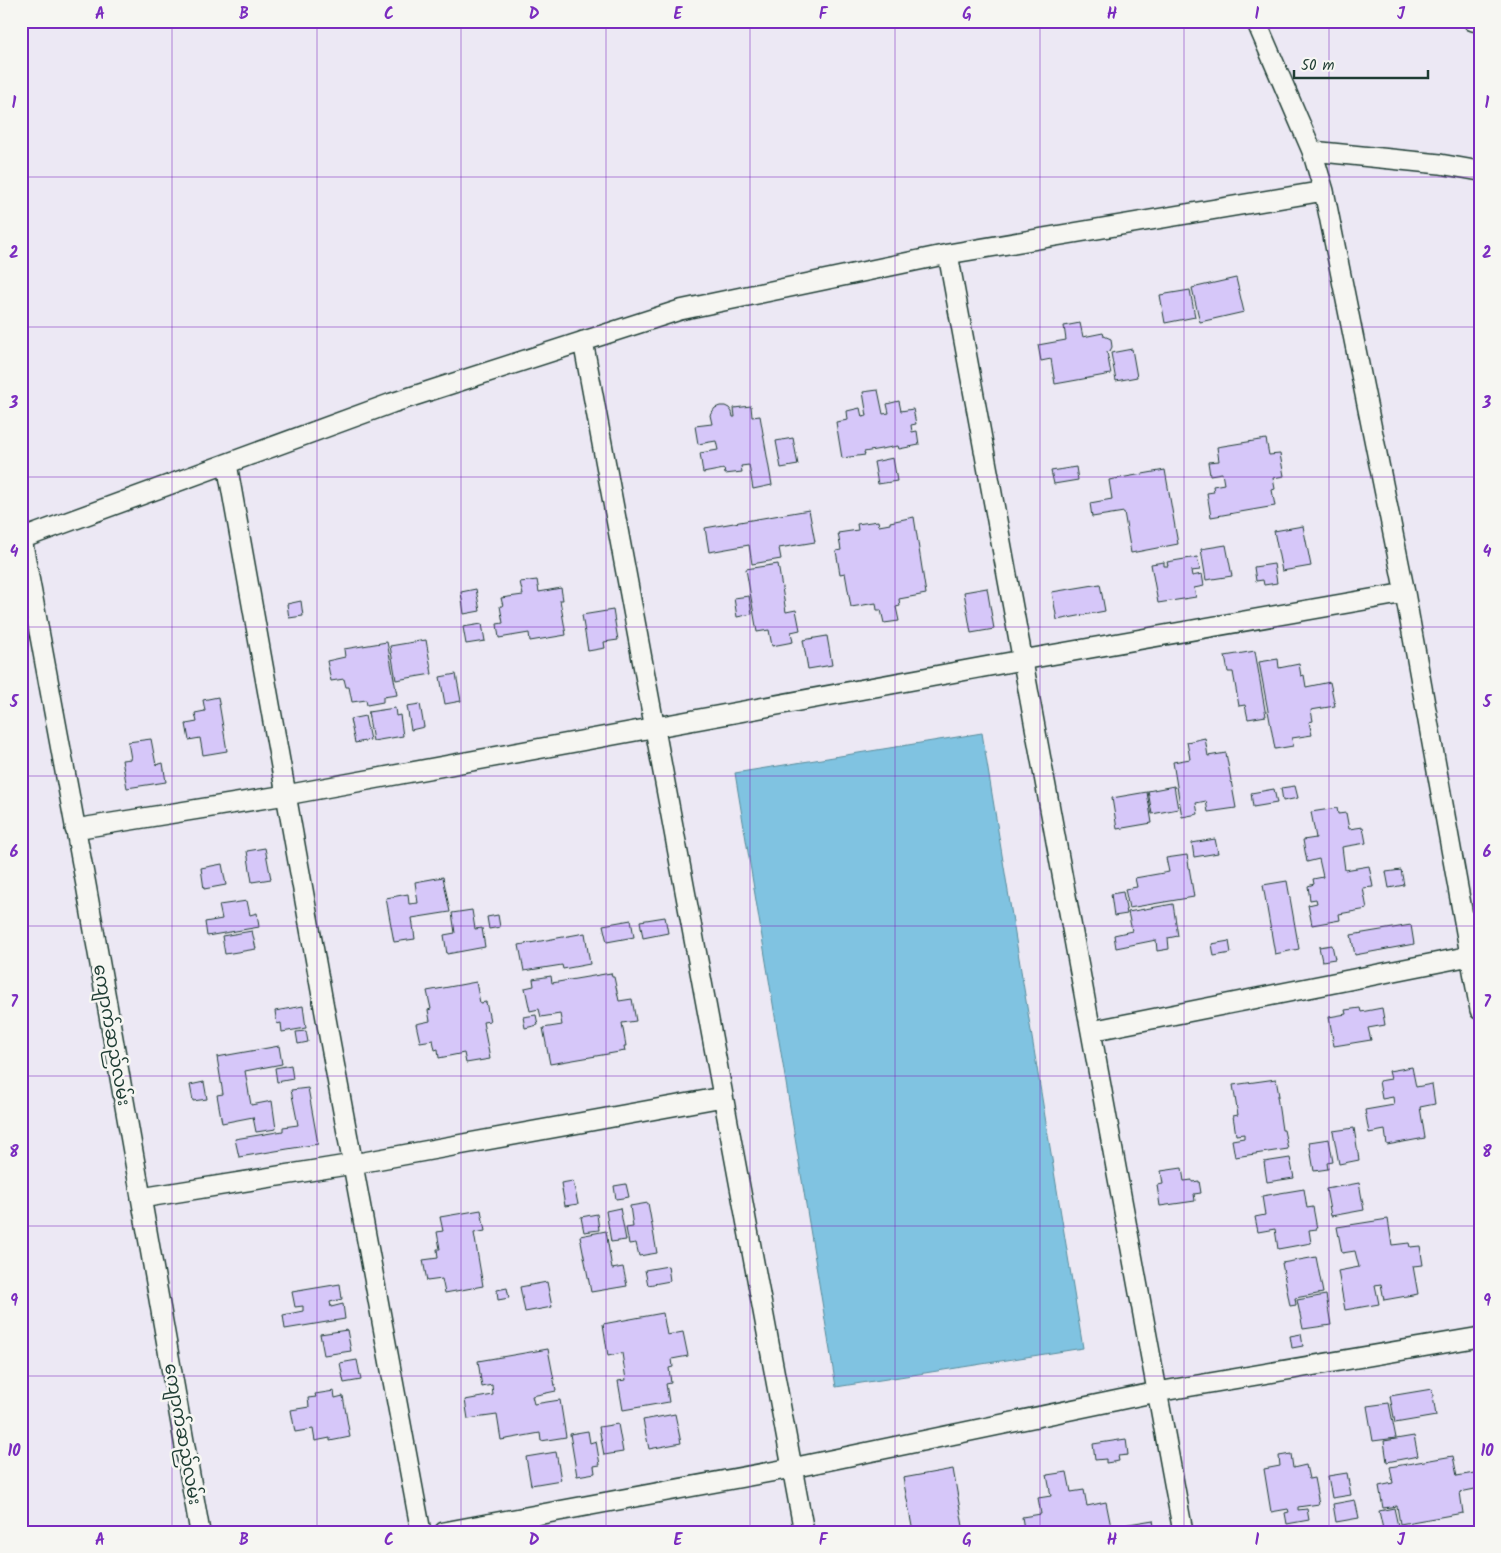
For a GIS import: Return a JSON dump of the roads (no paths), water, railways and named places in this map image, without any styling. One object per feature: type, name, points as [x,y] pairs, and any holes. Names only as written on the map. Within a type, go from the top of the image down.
[{"type":"street","points":[[1256,21],[1312,151],[1324,190],[1405,593],[1480,1010]]},
{"type":"street","points":[[1473,21],[1480,22]]},
{"type":"street","points":[[1312,151],[1440,164],[1480,171]]},
{"type":"street","points":[[21,539],[392,403],[680,310],[948,254],[1324,190]]},
{"type":"street","points":[[948,254],[1182,1532]]},
{"type":"street","points":[[583,341],[804,1532]]},
{"type":"street","points":[[228,464],[286,795],[421,1532]]},
{"type":"street","name":"ကျောက်ဆည်လမ်း","points":[[21,539],[75,829],[200,1532]]},
{"type":"street","points":[[75,829],[286,795],[1022,660],[1405,593]]},
{"type":"street","points":[[1091,1031],[1470,956]]},
{"type":"street","points":[[141,1198],[353,1164],[723,1097]]},
{"type":"street","points":[[444,1532],[792,1468],[1157,1392],[1480,1337]]},
{"type":"water","points":[[982,733],[1083,1348],[836,1387],[735,773]]}]
